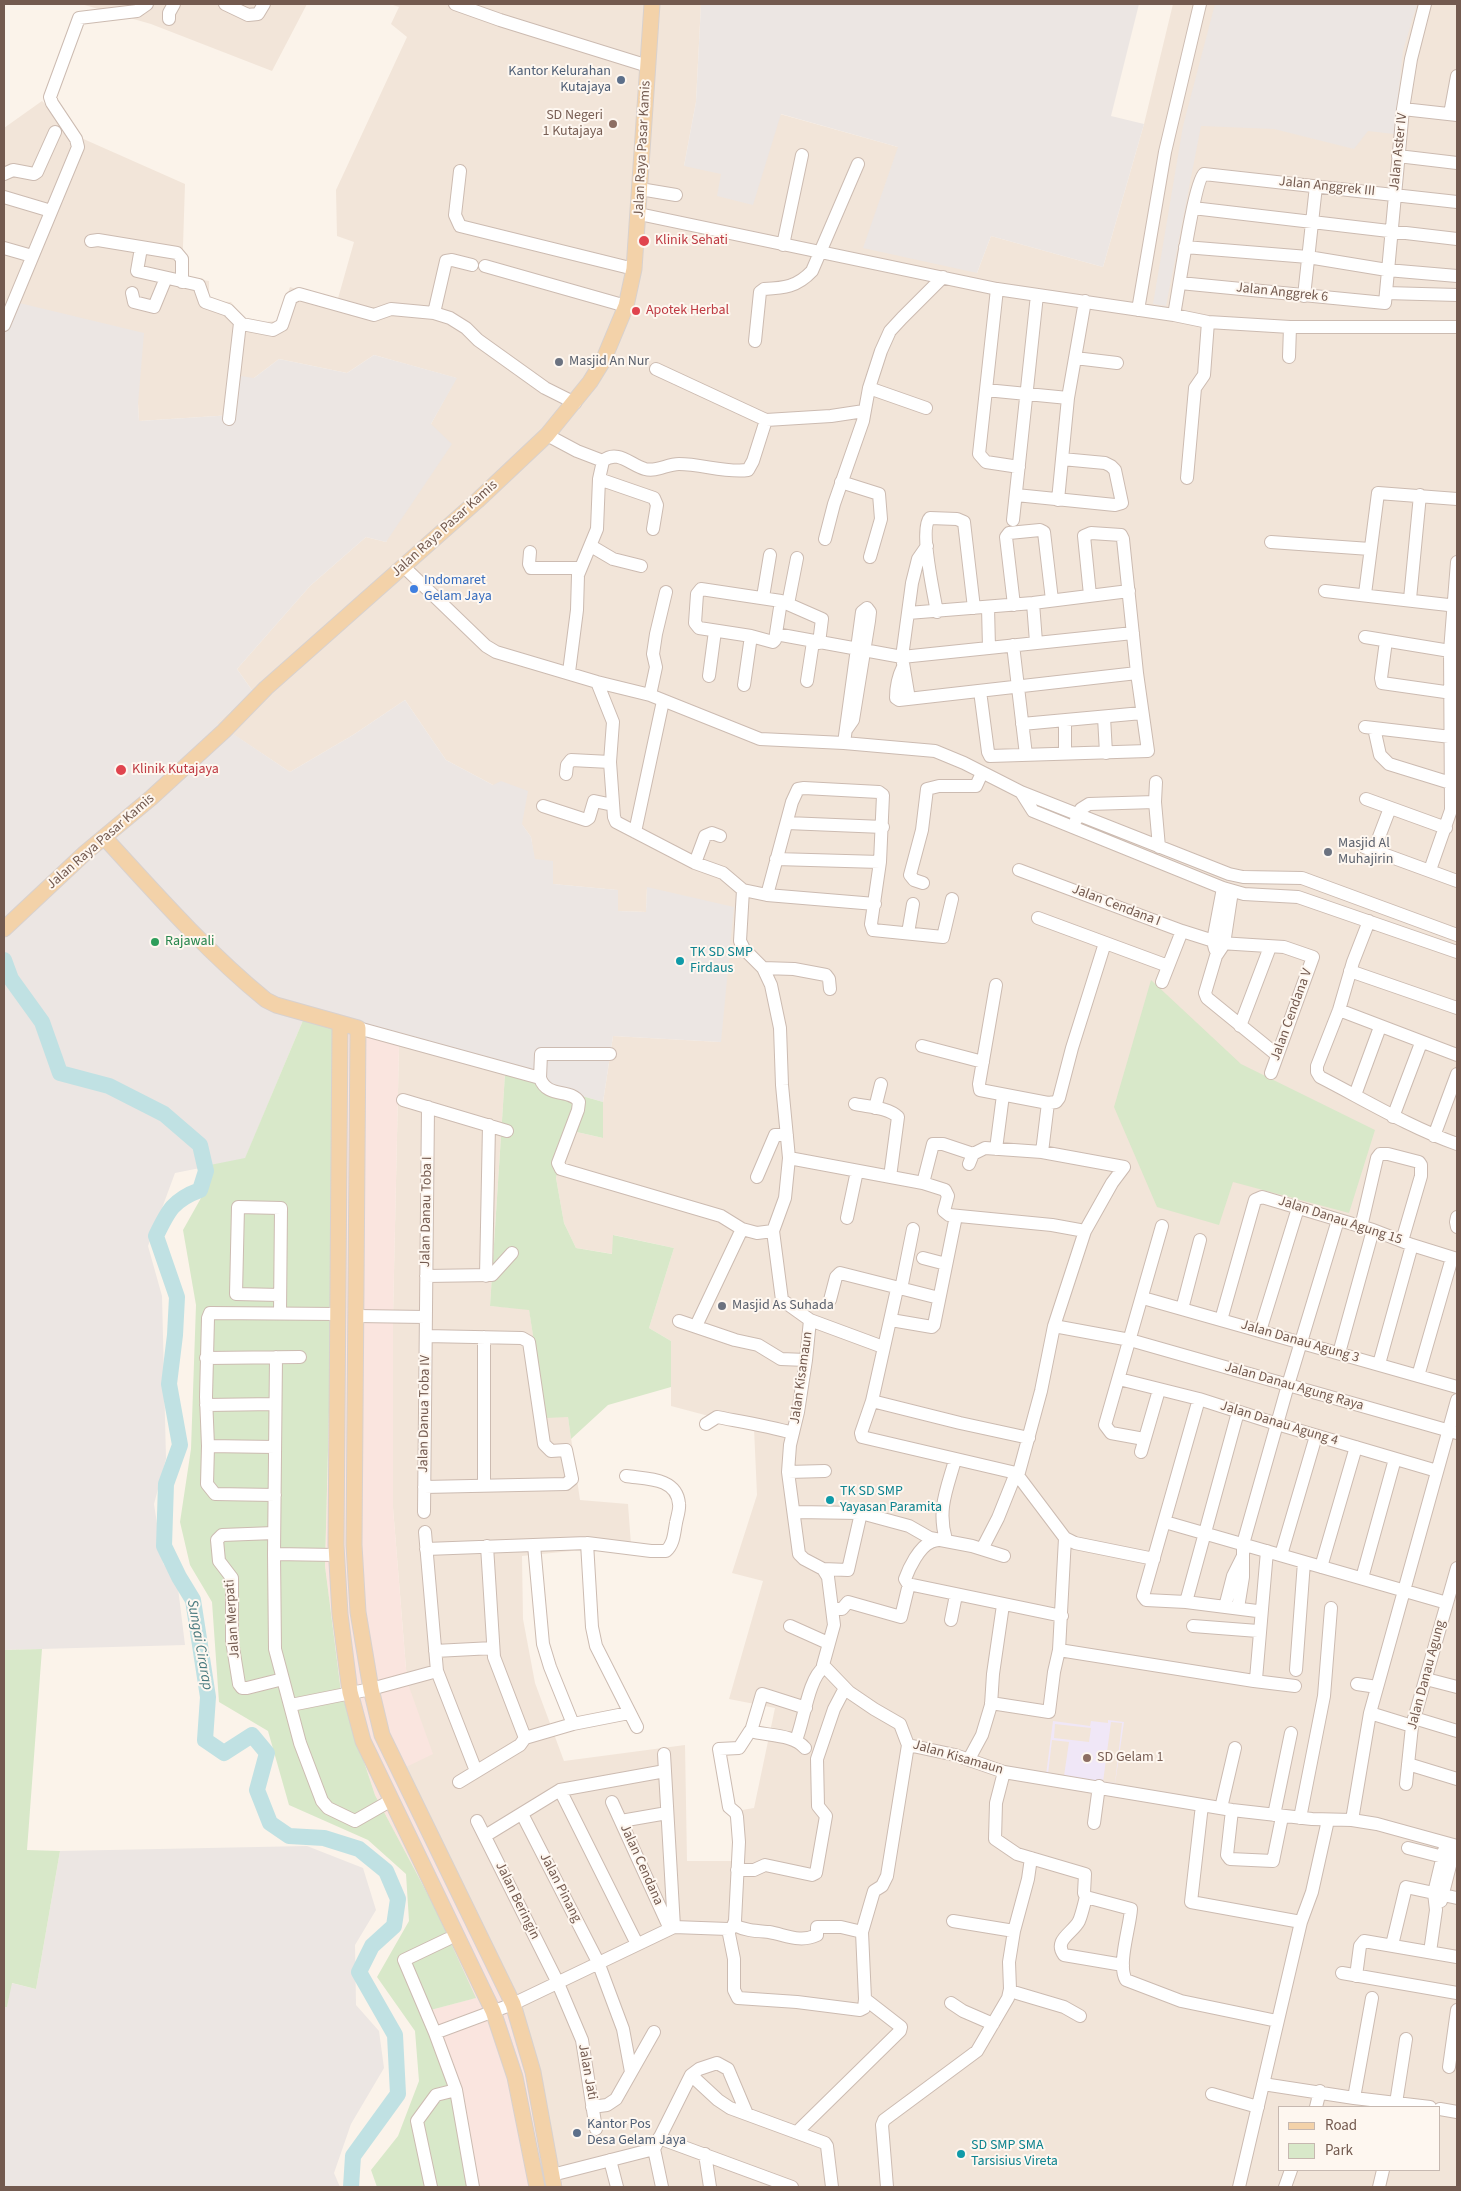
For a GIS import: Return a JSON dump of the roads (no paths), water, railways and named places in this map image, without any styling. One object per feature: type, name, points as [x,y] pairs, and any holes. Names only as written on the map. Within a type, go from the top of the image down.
[{"type":"main road","name":"Jalan Raya Pasar Kamis","points":[[4,929],[104,836],[151,798],[224,731],[262,692],[547,435],[575,403],[603,361],[626,306],[634,268],[652,4]]},
{"type":"main road","points":[[104,836],[221,960],[266,1000],[276,1005],[358,1028],[354,1545],[363,1741],[390,1801],[503,2008],[537,2187]]},
{"type":"main road","points":[[340,1024],[336,1555],[340,1614],[361,1690],[533,2072],[553,2181]]},
{"type":"main road","points":[[338,1296],[356,1297]]},
{"type":"street","points":[[4,325],[78,147],[76,139],[50,97],[79,18],[137,11],[147,4]]},
{"type":"street","points":[[169,19],[169,13],[174,4]]},
{"type":"street","points":[[225,4],[250,16],[258,14],[264,4]]},
{"type":"street","points":[[456,4],[500,20],[648,66]]},
{"type":"street","points":[[1138,310],[1165,152],[1200,4]]},
{"type":"street","name":"Jalan Aster IV","points":[[1385,298],[1403,109],[1411,59],[1424,4]]},
{"type":"street","points":[[1403,109],[1454,115],[1457,76]]},
{"type":"street","points":[[4,174],[13,170],[34,174],[37,172],[55,132]]},
{"type":"street","points":[[783,245],[802,155]]},
{"type":"street","points":[[1398,156],[1457,163]]},
{"type":"street","points":[[755,340],[761,291],[799,284],[812,272],[858,164]]},
{"type":"street","points":[[460,171],[454,215],[460,226],[634,268]]},
{"type":"street","name":"Jalan Anggrek III","points":[[1194,208],[1200,179],[1204,174],[1457,202]]},
{"type":"street","points":[[1304,296],[1316,186]]},
{"type":"street","points":[[640,189],[676,195]]},
{"type":"street","points":[[4,197],[51,211]]},
{"type":"street","points":[[1174,315],[1185,246],[1194,208],[1457,239]]},
{"type":"street","points":[[639,214],[997,289],[1085,301],[1208,322],[1290,327],[1457,327]]},
{"type":"street","points":[[91,241],[98,240],[141,248],[171,251],[180,255],[182,259],[182,282]]},
{"type":"street","points":[[1185,246],[1308,257],[1388,270],[1457,276]]},
{"type":"street","points":[[4,248],[32,256]]},
{"type":"street","points":[[141,248],[136,271],[199,285],[205,302],[228,310],[240,323],[268,330],[279,328],[291,298],[298,294],[374,314],[392,309],[434,313],[457,322],[545,388],[575,403]]},
{"type":"street","points":[[434,313],[446,261],[452,260],[626,306]]},
{"type":"street","points":[[825,539],[841,482],[860,429],[880,351],[890,331],[943,277]]},
{"type":"street","points":[[132,292],[134,302],[155,307],[166,278]]},
{"type":"street","name":"Jalan Anggrek 6","points":[[1180,283],[1304,296],[1385,298],[1457,295]]},
{"type":"street","points":[[997,289],[980,456],[986,462],[1019,467]]},
{"type":"street","points":[[1013,520],[1038,295]]},
{"type":"street","points":[[1058,500],[1068,398],[1085,301]]},
{"type":"street","points":[[1187,478],[1195,388],[1204,375],[1208,322]]},
{"type":"street","points":[[229,419],[240,323]]},
{"type":"street","points":[[1289,357],[1290,327]]},
{"type":"street","points":[[1075,358],[1117,363]]},
{"type":"street","points":[[656,369],[766,420],[831,416],[864,411]]},
{"type":"street","points":[[869,388],[926,408]]},
{"type":"street","points":[[986,390],[1068,398]]},
{"type":"street","points":[[568,672],[577,610],[578,575],[598,522],[599,479],[603,461],[610,457],[620,457],[642,468],[651,470],[680,464],[748,470],[753,462],[766,420]]},
{"type":"street","points":[[547,435],[577,451],[603,461]]},
{"type":"street","points":[[1016,495],[1114,505],[1123,502],[1112,466],[1105,463],[1062,459]]},
{"type":"street","points":[[599,479],[654,498],[657,505],[653,529]]},
{"type":"street","points":[[841,482],[879,494],[880,519],[870,557]]},
{"type":"street","points":[[1365,594],[1378,492],[1457,499]]},
{"type":"street","points":[[1410,599],[1420,495]]},
{"type":"street","points":[[937,612],[927,546],[926,526],[929,519],[958,519],[964,522],[974,608]]},
{"type":"street","points":[[1014,605],[1006,536],[1009,532],[1040,530],[1044,532],[1052,600]]},
{"type":"street","points":[[980,691],[989,755],[1148,751],[1132,633],[1122,536],[1092,533],[1086,534],[1084,537],[1090,595]]},
{"type":"street","points":[[1272,542],[1370,549]]},
{"type":"street","points":[[590,546],[613,559],[641,566]]},
{"type":"street","points":[[927,546],[918,558],[908,613],[902,662],[909,699],[1137,673]]},
{"type":"street","points":[[530,552],[529,564],[532,568],[580,568]]},
{"type":"street","points":[[762,597],[770,555]]},
{"type":"street","points":[[797,558],[785,603],[776,634],[775,640],[772,642],[751,636],[699,628],[695,623],[698,590],[706,588],[762,597],[785,603],[822,619],[807,681]]},
{"type":"street","points":[[1430,870],[1446,828],[1451,810],[1454,784],[1451,737],[1452,693],[1450,651],[1457,562]]},
{"type":"street","points":[[403,566],[489,648],[597,682],[650,695],[760,739],[845,736],[935,751],[964,763],[1020,792],[1079,813],[1155,846],[1237,876],[1302,878],[1456,939]]},
{"type":"street","points":[[908,613],[1014,605],[1129,591]]},
{"type":"street","points":[[1325,591],[1410,599],[1455,606]]},
{"type":"street","points":[[650,695],[656,667],[653,654],[656,634],[666,592]]},
{"type":"street","points":[[1033,603],[1036,642]]},
{"type":"street","points":[[988,607],[989,648]]},
{"type":"street","points":[[708,676],[715,631]]},
{"type":"street","points":[[776,634],[861,650],[902,662],[1036,642],[1132,633]]},
{"type":"street","points":[[744,685],[751,636]]},
{"type":"street","points":[[1366,637],[1450,651]]},
{"type":"street","points":[[1386,641],[1382,683],[1452,693]]},
{"type":"street","points":[[1013,645],[1026,755]]},
{"type":"street","points":[[845,736],[846,719],[861,650]]},
{"type":"street","points":[[597,682],[613,722],[610,762],[616,822],[695,862],[728,876],[744,890],[767,895],[875,904]]},
{"type":"street","points":[[635,832],[664,701]]},
{"type":"street","points":[[1022,724],[1142,713]]},
{"type":"street","points":[[1104,717],[1106,752]]},
{"type":"street","points":[[1065,721],[1065,753]]},
{"type":"street","points":[[1451,737],[1370,728],[1380,755],[1389,764],[1454,784]]},
{"type":"street","points":[[566,774],[566,765],[571,760],[610,762]]},
{"type":"street","points":[[923,883],[914,880],[910,875],[922,830],[927,789],[938,786],[976,786],[982,774]]},
{"type":"street","points":[[1147,858],[1155,846],[1156,782]]},
{"type":"street","points":[[767,895],[797,791],[799,788],[804,788],[882,793],[884,798],[883,827],[875,904],[871,924],[873,930],[940,938],[944,936],[952,899]]},
{"type":"street","points":[[1020,792],[1033,811],[1228,889],[1244,894],[1298,897],[1369,921],[1456,939]]},
{"type":"street","points":[[1366,799],[1446,828]]},
{"type":"street","points":[[543,806],[586,820],[589,818],[594,801],[613,805]]},
{"type":"street","points":[[1073,828],[1079,813],[1083,807],[1089,804],[1155,802]]},
{"type":"street","points":[[1390,808],[1369,848],[1457,881]]},
{"type":"street","points":[[1092,836],[1097,820]]},
{"type":"street","points":[[787,823],[883,827]]},
{"type":"street","points":[[695,862],[707,834],[712,833],[720,836]]},
{"type":"street","points":[[776,859],[880,862]]},
{"type":"street","name":"Jalan Cendana I","points":[[1019,870],[1218,943],[1290,948],[1312,957]]},
{"type":"street","points":[[1298,897],[1302,878]]},
{"type":"street","points":[[1228,889],[1216,956],[1205,993],[1208,998],[1240,1026],[1277,1055]]},
{"type":"street","points":[[744,890],[740,941],[744,949],[763,968],[771,985],[780,1028],[782,1085],[789,1158],[785,1198],[773,1232],[782,1300],[810,1320],[883,1347]]},
{"type":"street","points":[[908,933],[913,904]]},
{"type":"street","points":[[1038,918],[1168,966]]},
{"type":"street","points":[[1369,921],[1350,971],[1339,1010],[1317,1066],[1317,1072],[1320,1077],[1393,1117],[1434,1136],[1457,1144]]},
{"type":"street","points":[[1162,982],[1182,931]]},
{"type":"street","points":[[996,985],[980,1090],[1056,1102],[1059,1098],[1072,1048],[1105,943]]},
{"type":"street","points":[[1240,1026],[1270,947]]},
{"type":"street","name":"Jalan Cendana V","points":[[1271,1073],[1312,957]]},
{"type":"street","points":[[763,968],[794,969],[826,975],[830,980],[830,989]]},
{"type":"street","points":[[1350,971],[1457,1008]]},
{"type":"street","points":[[1339,1010],[1457,1055]]},
{"type":"street","points":[[1355,1095],[1380,1027]]},
{"type":"street","points":[[358,1028],[540,1078]]},
{"type":"street","points":[[1393,1117],[1422,1043]]},
{"type":"street","points":[[922,1046],[983,1062]]},
{"type":"street","points":[[610,1054],[541,1054],[540,1078],[542,1085],[548,1090],[574,1097],[579,1102],[578,1110],[558,1163],[561,1169],[721,1216],[742,1229],[757,1233],[773,1232]]},
{"type":"street","points":[[1434,1136],[1457,1074]]},
{"type":"street","points":[[875,1108],[880,1084]]},
{"type":"street","points":[[996,1149],[1003,1095]]},
{"type":"street","points":[[403,1100],[508,1131]]},
{"type":"street","points":[[1042,1152],[1048,1102]]},
{"type":"street","points":[[855,1104],[894,1114],[898,1118],[890,1177]]},
{"type":"street","name":"Jalan Danau Toba I","points":[[426,1317],[428,1107]]},
{"type":"street","points":[[486,1276],[488,1125]]},
{"type":"street","points":[[757,1177],[775,1135],[787,1135]]},
{"type":"street","points":[[923,1183],[933,1144],[942,1144],[971,1159],[985,1148],[1042,1152],[1124,1166],[1112,1182],[1085,1231],[1054,1326],[1029,1438],[1017,1474],[982,1549]]},
{"type":"street","points":[[1339,1353],[1367,1228],[1377,1158],[1380,1154],[1388,1154],[1419,1162],[1421,1165],[1421,1176],[1379,1364]]},
{"type":"street","points":[[789,1158],[830,1164],[923,1183],[947,1192],[948,1196],[944,1211],[947,1214],[1052,1225],[1085,1231]]},
{"type":"street","points":[[847,1218],[857,1171]]},
{"type":"street","name":"Jalan Danau Agung 15","points":[[1221,1320],[1255,1200],[1266,1196],[1455,1258]]},
{"type":"street","points":[[280,1295],[236,1294],[238,1207],[281,1208],[280,1313]]},
{"type":"street","points":[[1260,1331],[1298,1208]]},
{"type":"street","points":[[891,1320],[932,1327],[934,1325],[956,1216]]},
{"type":"street","points":[[1457,1218],[1457,1227]]},
{"type":"street","points":[[1238,1608],[1243,1577],[1243,1544],[1300,1342],[1338,1220]]},
{"type":"street","points":[[1144,1439],[1111,1433],[1106,1429],[1106,1421],[1143,1298],[1162,1226]]},
{"type":"street","points":[[696,1326],[742,1229]]},
{"type":"street","points":[[913,1230],[883,1347],[872,1401],[861,1433],[862,1437],[1017,1474],[1065,1538],[1075,1543],[1154,1558]]},
{"type":"street","points":[[1182,1309],[1200,1240]]},
{"type":"street","points":[[426,1276],[492,1276],[512,1253]]},
{"type":"street","points":[[923,1258],[946,1264]]},
{"type":"street","points":[[1418,1376],[1455,1258]]},
{"type":"street","points":[[830,1300],[836,1277],[840,1273],[940,1298]]},
{"type":"street","name":"Jalan Danau Agung 3","points":[[1143,1298],[1457,1386]]},
{"type":"street","points":[[274,1494],[216,1494],[212,1492],[207,1484],[206,1358],[208,1318],[210,1313],[337,1314]]},
{"type":"street","points":[[357,1316],[426,1317]]},
{"type":"street","name":"Jalan Danua Toba IV","points":[[424,1512],[426,1317]]},
{"type":"street","name":"Jalan Kisamaun","points":[[810,1320],[806,1360],[788,1472],[795,1512],[799,1554],[804,1559],[823,1569]]},
{"type":"street","points":[[679,1321],[765,1348],[781,1359],[806,1360]]},
{"type":"street","name":"Jalan Danau Agung Raya","points":[[1054,1326],[1130,1340],[1453,1432]]},
{"type":"street","points":[[424,1487],[566,1484],[572,1479],[566,1450],[551,1451],[544,1444],[530,1344],[526,1340],[426,1336]]},
{"type":"street","points":[[484,1338],[484,1486]]},
{"type":"street","points":[[276,1356],[274,1446],[275,1644],[283,1679],[292,1705],[300,1743],[318,1795],[324,1804],[356,1821],[390,1801]]},
{"type":"street","points":[[206,1358],[300,1357]]},
{"type":"street","name":"Jalan Danau Agung 4","points":[[1119,1379],[1199,1400],[1437,1471]]},
{"type":"street","points":[[1141,1452],[1159,1390]]},
{"type":"street","points":[[1199,1400],[1144,1598],[1257,1611]]},
{"type":"street","points":[[1352,1820],[1370,1713],[1437,1471],[1453,1432],[1457,1400]]},
{"type":"street","points":[[872,1401],[960,1424],[1029,1438]]},
{"type":"street","points":[[206,1404],[276,1404]]},
{"type":"street","points":[[1186,1602],[1238,1412]]},
{"type":"street","points":[[706,1424],[717,1417],[737,1422],[754,1422],[793,1433]]},
{"type":"street","points":[[1281,1556],[1316,1436]]},
{"type":"street","points":[[208,1446],[274,1446]]},
{"type":"street","points":[[1321,1567],[1356,1447]]},
{"type":"street","points":[[1362,1578],[1395,1459]]},
{"type":"street","points":[[945,1539],[941,1511],[955,1460]]},
{"type":"street","points":[[788,1472],[825,1471]]},
{"type":"street","points":[[426,1549],[588,1543],[651,1552],[666,1551],[671,1545],[679,1504],[670,1485],[656,1480],[626,1476]]},
{"type":"street","points":[[795,1512],[860,1514],[889,1520],[909,1526],[930,1538],[945,1539],[1004,1556]]},
{"type":"street","points":[[823,1569],[848,1570],[860,1514]]},
{"type":"street","points":[[1165,1522],[1447,1603]]},
{"type":"street","points":[[425,1532],[437,1671],[476,1771]]},
{"type":"street","name":"Jalan Merpati","points":[[274,1534],[222,1535],[217,1540],[219,1560],[232,1578],[232,1641],[239,1684],[242,1688],[247,1688],[283,1679]]},
{"type":"street","points":[[991,1703],[1045,1713],[1049,1712],[1059,1650],[1065,1538]]},
{"type":"street","points":[[945,1539],[931,1542],[920,1552],[907,1573],[905,1580],[909,1584],[1062,1616]]},
{"type":"street","points":[[588,1543],[592,1627],[596,1646],[637,1727]]},
{"type":"street","points":[[534,1545],[543,1644],[550,1668],[573,1724]]},
{"type":"street","points":[[487,1546],[493,1648],[498,1671],[525,1738]]},
{"type":"street","points":[[1254,1681],[1266,1551]]},
{"type":"street","points":[[274,1554],[336,1555]]},
{"type":"street","points":[[1225,1607],[1233,1576],[1242,1558]]},
{"type":"street","points":[[1296,1670],[1304,1562]]},
{"type":"street","name":"Jalan Danau Agung","points":[[1406,1784],[1413,1722],[1457,1568]]},
{"type":"street","points":[[823,1569],[828,1578],[834,1625],[828,1643],[824,1667],[820,1670],[814,1681],[806,1708],[801,1744],[751,1732],[747,1733],[739,1748],[720,1748],[718,1751],[729,1807],[736,1813],[737,1817],[737,1870],[731,1927],[735,1965],[735,1992],[738,1998],[797,2002],[860,2010],[864,2008],[862,1932],[874,1891],[882,1886],[887,1876],[908,1745]]},
{"type":"street","points":[[833,1609],[842,1609],[848,1602],[900,1617],[909,1584]]},
{"type":"street","points":[[951,1620],[956,1595]]},
{"type":"street","points":[[969,1759],[982,1735],[991,1703],[993,1674],[1003,1605]]},
{"type":"street","points":[[1300,1818],[1324,1696],[1330,1608]]},
{"type":"street","points":[[790,1626],[828,1643]]},
{"type":"street","points":[[1193,1626],[1258,1631]]},
{"type":"street","points":[[435,1651],[493,1648]]},
{"type":"street","points":[[1059,1650],[1295,1686]]},
{"type":"street","name":"Jalan Kisamaun","points":[[824,1667],[845,1688],[874,1710],[900,1724],[908,1745],[969,1759],[1004,1772],[1098,1786],[1227,1809],[1278,1816],[1352,1820],[1377,1824],[1453,1845]]},
{"type":"street","points":[[292,1705],[437,1671]]},
{"type":"street","points":[[1426,1679],[1457,1688]]},
{"type":"street","points":[[1357,1684],[1377,1686]]},
{"type":"street","points":[[737,1870],[754,1870],[765,1865],[812,1875],[816,1873],[826,1816],[818,1806],[817,1759],[820,1747],[828,1732],[834,1708],[845,1688]]},
{"type":"street","points":[[751,1732],[762,1694],[806,1708]]},
{"type":"street","points":[[459,1782],[520,1745],[525,1738],[573,1724],[628,1712]]},
{"type":"street","points":[[1370,1713],[1457,1731]]},
{"type":"street","points":[[1235,1748],[1227,1809],[1227,1855],[1230,1859],[1273,1862],[1291,1733]]},
{"type":"street","points":[[664,1754],[672,1928]]},
{"type":"street","points":[[1408,1764],[1457,1779]]},
{"type":"street","points":[[485,1836],[560,1790],[665,1771]]},
{"type":"street","points":[[1004,1772],[996,1803],[994,1837],[1017,1854],[1085,1874],[1084,1893],[1086,1897],[1079,1921],[1063,1938],[1061,1944],[1062,1953],[1064,1955],[1123,1965]]},
{"type":"street","points":[[1094,1823],[1098,1786]]},
{"type":"street","points":[[560,1790],[637,1944]]},
{"type":"street","name":"Jalan Cendana","points":[[612,1802],[672,1928]]},
{"type":"street","points":[[1202,1805],[1191,1902],[1301,1922]]},
{"type":"street","points":[[622,1821],[667,1813]]},
{"type":"street","name":"Jalan Pinang","points":[[522,1814],[598,1962],[623,2030],[631,2072]]},
{"type":"street","name":"Jalan Beringin","points":[[477,1820],[557,1981]]},
{"type":"street","points":[[1239,2187],[1301,1922],[1312,1892],[1328,1820]]},
{"type":"street","points":[[1430,1952],[1443,1857],[1453,1845]]},
{"type":"street","points":[[1439,1894],[1453,1845]]},
{"type":"street","points":[[1408,1848],[1443,1857]]},
{"type":"street","points":[[886,2187],[882,2125],[884,2120],[977,2051],[1008,1998],[1010,1991],[1009,1962],[1014,1931],[1028,1879],[1031,1858]]},
{"type":"street","points":[[1392,1945],[1406,1887],[1457,1898]]},
{"type":"street","points":[[1086,1897],[1131,1909],[1123,1965],[1124,1977],[1130,1983],[1181,2001],[1277,2021]]},
{"type":"street","points":[[953,1921],[1014,1931]]},
{"type":"street","points":[[434,2033],[503,2008],[672,1928],[731,1927],[791,1938],[810,1938],[817,1935],[817,1927],[830,1926],[862,1932]]},
{"type":"street","points":[[448,1939],[404,1960],[456,2090],[473,2187]]},
{"type":"street","points":[[1356,1976],[1362,1943],[1364,1941],[1457,1957]]},
{"type":"street","points":[[1342,1973],[1457,1993]]},
{"type":"street","name":"Jalan Jati","points":[[557,1981],[582,2040],[596,2129]]},
{"type":"street","points":[[1010,1991],[1064,2007],[1080,2016]]},
{"type":"street","points":[[1354,2098],[1372,1998]]},
{"type":"street","points":[[797,2132],[901,2030],[900,2025],[865,1999]]},
{"type":"street","points":[[951,2003],[963,2011],[994,2024]]},
{"type":"street","points":[[1448,2067],[1454,2052],[1457,2010]]},
{"type":"street","points":[[592,2107],[607,2104],[616,2099],[654,2032]]},
{"type":"street","points":[[1396,2103],[1406,2039]]},
{"type":"street","points":[[662,2187],[657,2143],[691,2075],[699,2069],[717,2063],[723,2065],[728,2071],[747,2114]]},
{"type":"street","points":[[691,2075],[718,2100],[730,2108],[826,2144],[832,2187]]},
{"type":"street","points":[[1263,2084],[1421,2106]]},
{"type":"street","points":[[431,2187],[417,2121],[436,2095],[456,2090]]},
{"type":"street","points":[[1316,2106],[1320,2091]]},
{"type":"street","points":[[1212,2094],[1258,2107]]},
{"type":"street","points":[[1441,2109],[1457,2112]]},
{"type":"street","points":[[553,2181],[657,2143],[705,2154],[778,2185],[792,2187]]},
{"type":"street","points":[[705,2154],[710,2187]]},
{"type":"street","points":[[610,2160],[617,2187]]},
{"type":"street","points":[[1285,2187],[1291,2171]]},
{"type":"street","points":[[1379,2187],[1383,2171]]},
{"type":"waterway","name":"Sungai Cirarap","points":[[4,960],[11,979],[42,1022],[60,1073],[109,1086],[164,1114],[200,1145],[206,1171],[200,1190],[183,1198],[172,1207],[156,1236],[177,1297],[169,1384],[180,1445],[166,1484],[164,1546],[193,1600],[208,1697],[205,1740],[224,1753],[252,1735],[267,1753],[257,1790],[270,1823],[289,1836],[324,1838],[359,1849],[386,1871],[398,1899],[394,1926],[372,1946],[359,1972],[395,2035],[398,2094],[353,2156],[351,2187]]},
{"type":"place","name":"Kantor Kelurahan Kutajaya","points":[[621,80]]},
{"type":"place","name":"SD Negeri 1 Kutajaya","points":[[613,124]]},
{"type":"place","name":"Klinik Sehati","points":[[644,241]]},
{"type":"place","name":"Apotek Herbal","points":[[636,311]]},
{"type":"place","name":"Masjid An Nur","points":[[559,362]]},
{"type":"place","name":"Indomaret Gelam Jaya","points":[[414,589]]},
{"type":"place","name":"Klinik Kutajaya","points":[[121,770]]},
{"type":"place","name":"Masjid Al Muhajirin","points":[[1328,852]]},
{"type":"place","name":"Rajawali","points":[[155,942]]},
{"type":"place","name":"TK SD SMP Firdaus","points":[[680,961]]},
{"type":"place","name":"Masjid As Suhada","points":[[722,1306]]},
{"type":"place","name":"TK SD SMP Yayasan Paramita","points":[[830,1500]]},
{"type":"place","name":"SD Gelam 1","points":[[1087,1758]]},
{"type":"place","name":"Kantor Pos Desa Gelam Jaya","points":[[577,2133]]},
{"type":"place","name":"SD SMP SMA Tarsisius Vireta","points":[[961,2154]]}]
